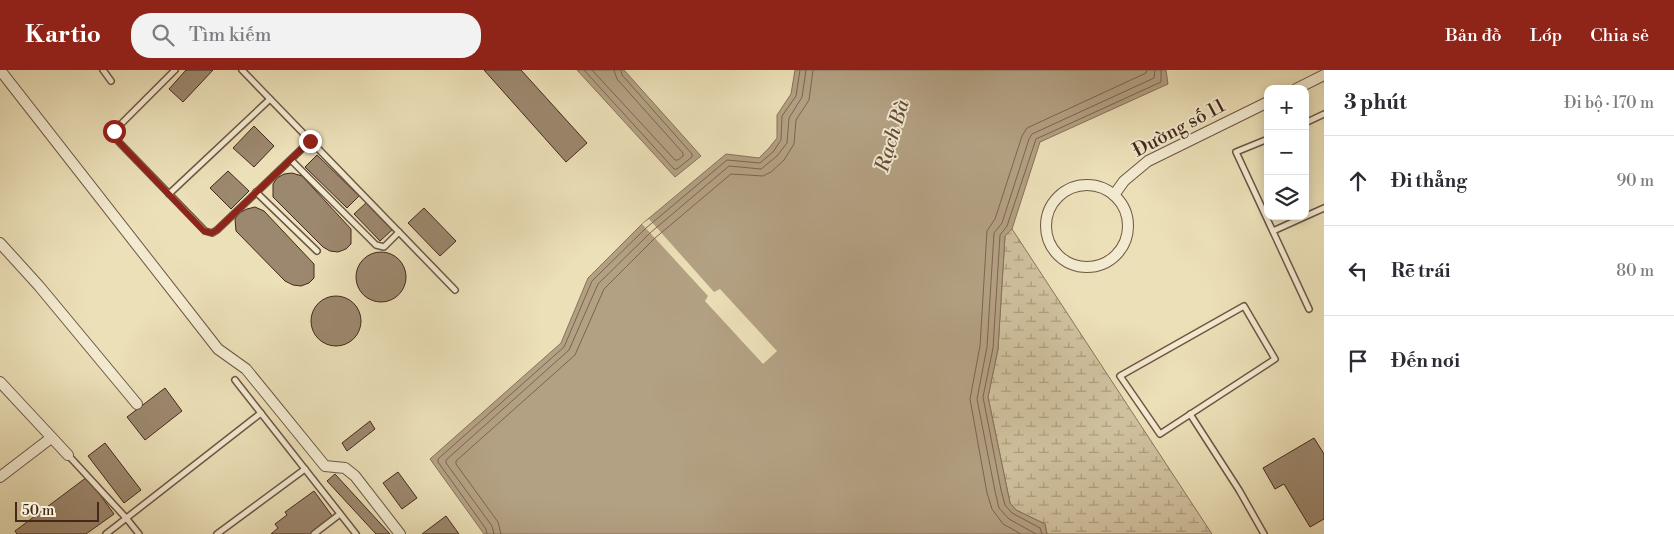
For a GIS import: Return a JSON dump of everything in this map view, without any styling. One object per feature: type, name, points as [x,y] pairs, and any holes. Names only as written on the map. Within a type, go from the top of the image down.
[{"type":"street","points":[[0,70],[218,349],[246,369],[325,466],[345,468],[355,476],[400,534]]},
{"type":"street","points":[[1304,85],[1324,75]]},
{"type":"street","name":"Đường số 11","points":[[1114,195],[1124,181],[1148,161],[1264,104]]},
{"type":"street","points":[[1082,185],[1099,186],[1114,195],[1125,209],[1129,226],[1125,242],[1115,257],[1100,266],[1083,268],[1066,263],[1053,251],[1046,236],[1045,218],[1052,202],[1065,190],[1082,185]]},
{"type":"street","points":[[0,243],[39,286],[137,404]]},
{"type":"street","points":[[0,382],[68,455]]},
{"type":"street","points":[[0,477],[51,438]]},
{"type":"lane","points":[[103,70],[111,81]]},
{"type":"lane","points":[[175,70],[114,131],[114,137],[204,231],[212,233],[310,141]]},
{"type":"lane","points":[[242,70],[455,290]]},
{"type":"lane","points":[[169,194],[270,99]]},
{"type":"lane","points":[[1309,120],[1324,114]]},
{"type":"lane","points":[[1264,141],[1236,152],[1310,309]]},
{"type":"lane","points":[[291,160],[376,245],[384,247],[399,232]]},
{"type":"lane","points":[[256,192],[317,251]]},
{"type":"lane","points":[[1273,231],[1324,208]]},
{"type":"lane","points":[[1244,306],[1275,359],[1190,414],[1160,434],[1120,376],[1244,306]]},
{"type":"lane","points":[[235,380],[356,534]]},
{"type":"lane","points":[[106,534],[261,413]]},
{"type":"lane","points":[[1190,414],[1239,490],[1264,534]]},
{"type":"lane","points":[[68,455],[127,518],[139,534]]},
{"type":"lane","points":[[216,534],[305,469]]},
{"type":"lane","points":[[314,534],[340,514]]},
{"type":"green space","points":[[1012,229],[1212,534],[1047,534],[1045,524],[1016,510],[1010,503],[988,397],[998,349],[1005,236]]},
{"type":"water","points":[[577,70],[624,70],[701,156],[675,177]]},
{"type":"water","name":"Rạch Bà","points":[[795,70],[1166,70],[1168,84],[1040,142],[1012,229],[1005,236],[998,349],[988,397],[1010,503],[1016,510],[1045,524],[1047,534],[484,534],[430,459],[561,343],[588,278],[642,224],[726,154],[759,158],[769,148],[777,138],[777,115],[791,94]]},
{"type":"pier","points":[[649,219],[714,292],[720,289],[777,351],[763,364],[705,301],[708,296],[642,224]]},
{"type":"building","points":[[186,70],[213,70],[183,102],[169,89]]},
{"type":"building","points":[[484,70],[521,70],[587,143],[566,162]]},
{"type":"building","points":[[254,126],[274,146],[254,167],[233,148]]},
{"type":"building","points":[[317,155],[359,196],[347,208],[305,167]]},
{"type":"building","points":[[228,171],[249,191],[231,209],[210,188]]},
{"type":"building","points":[[292,173],[302,176],[351,229],[351,244],[346,249],[338,252],[330,251],[323,247],[273,197],[273,184],[277,178],[284,174]]},
{"type":"building","points":[[366,203],[392,230],[380,241],[354,214]]},
{"type":"building","points":[[255,207],[264,211],[314,264],[314,278],[309,283],[301,286],[285,281],[236,231],[235,219],[239,213]]},
{"type":"building","points":[[424,208],[456,241],[440,256],[408,223]]},
{"type":"building","points":[[376,252],[386,252],[399,259],[406,272],[406,282],[399,295],[386,302],[376,302],[367,298],[360,291],[356,282],[356,272],[360,263],[367,256]]},
{"type":"building","points":[[331,296],[341,296],[354,303],[361,316],[361,326],[354,339],[341,346],[331,346],[322,342],[315,335],[311,326],[311,316],[315,307],[322,300]]},
{"type":"building","points":[[165,388],[182,411],[145,440],[127,417]]},
{"type":"building","points":[[370,421],[375,429],[347,451],[342,443]]},
{"type":"building","points":[[1314,438],[1324,454],[1324,519],[1310,527],[1284,484],[1275,489],[1263,468]]},
{"type":"building","points":[[105,443],[141,490],[124,503],[88,456]]},
{"type":"building","points":[[398,472],[417,498],[402,509],[383,483]]},
{"type":"building","points":[[335,474],[390,534],[376,534],[327,481]]},
{"type":"building","points":[[87,477],[114,514],[86,534],[17,534],[15,531]]},
{"type":"building","points":[[314,491],[333,517],[310,534],[271,534],[278,528],[275,524],[287,515],[285,512]]},
{"type":"building","points":[[446,516],[459,534],[422,534]]},
{"type":"route","points":[[114,131],[114,137],[204,231],[212,233],[310,141]]}]
